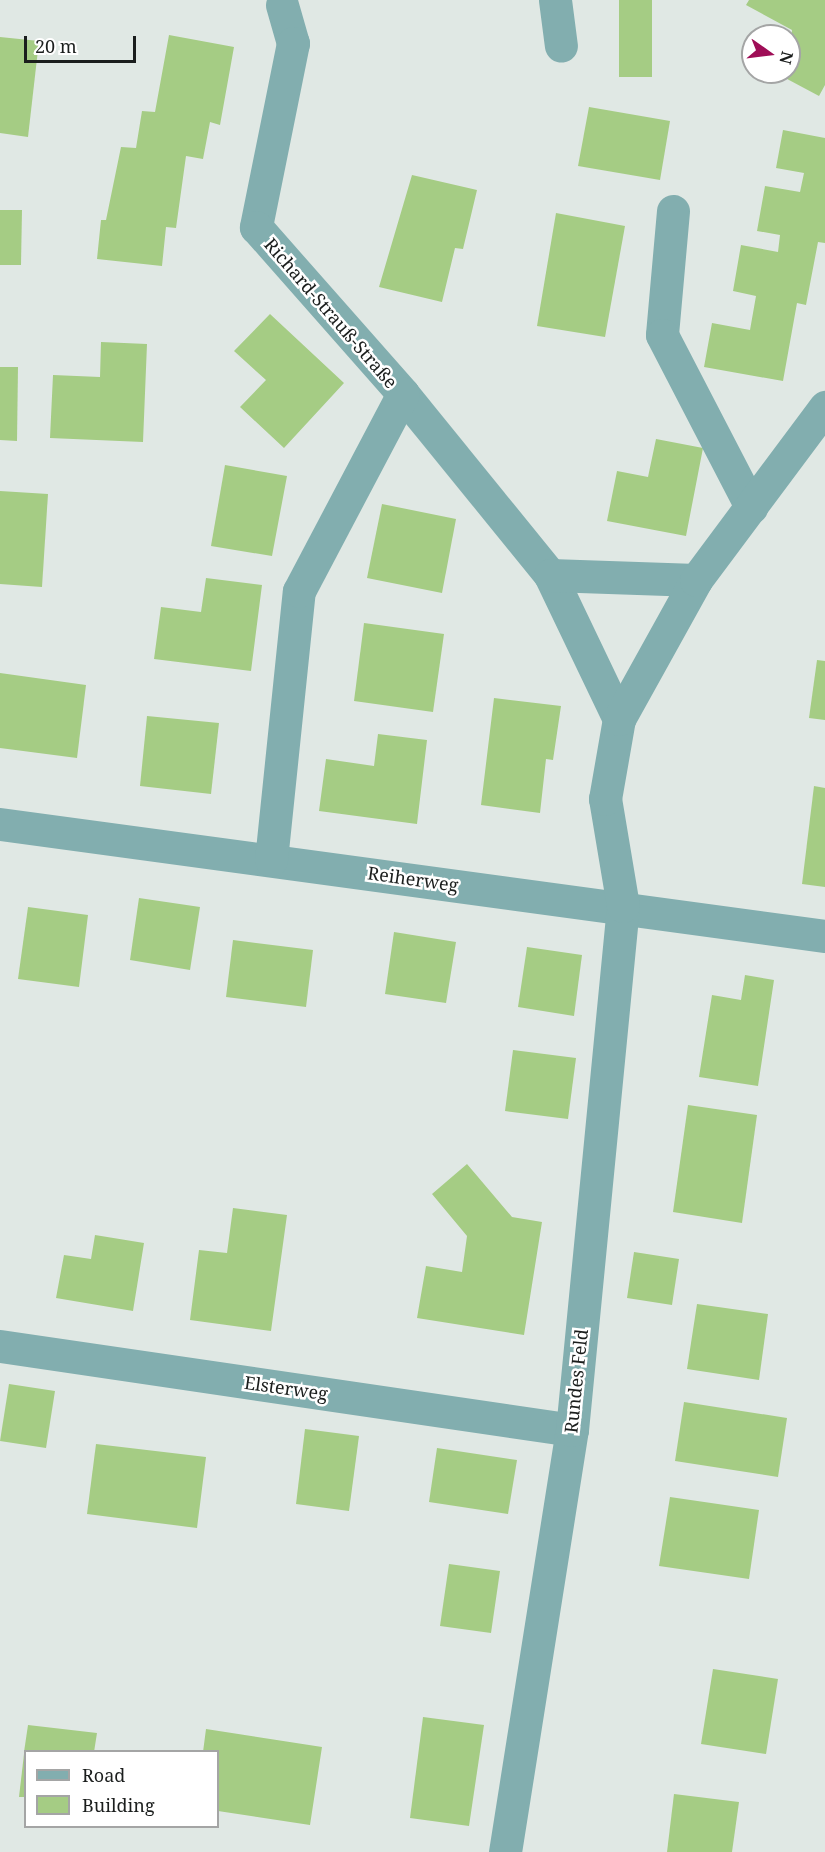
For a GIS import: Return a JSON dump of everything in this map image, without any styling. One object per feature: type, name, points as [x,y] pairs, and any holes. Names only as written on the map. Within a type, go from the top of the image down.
[{"type":"street","points":[[555,0],[561,46]]},
{"type":"street","name":"Richard-Strauß-Straße","points":[[282,5],[293,43],[256,227],[403,394],[550,575],[619,718]]},
{"type":"street","points":[[673,211],[662,335],[751,507]]},
{"type":"street","points":[[271,860],[299,591],[403,394]]},
{"type":"street","points":[[623,906],[605,799],[619,718],[696,580],[825,407]]},
{"type":"street","points":[[550,575],[696,580]]},
{"type":"street","name":"Reiherweg","points":[[0,824],[623,906],[825,936]]},
{"type":"street","name":"Rundes Feld","points":[[505,1852],[572,1430],[623,906]]},
{"type":"street","name":"Elsterweg","points":[[0,1346],[572,1430]]},
{"type":"building","points":[[619,0],[652,0],[652,77],[619,77]]},
{"type":"building","points":[[749,0],[825,0],[825,85],[819,96],[796,84],[801,84],[801,24],[781,24],[746,5]]},
{"type":"building","points":[[169,35],[234,47],[220,125],[210,122],[203,159],[186,156],[176,228],[166,227],[162,266],[97,259],[101,220],[106,220],[121,147],[136,148],[142,111],[155,112]]},
{"type":"building","points":[[0,37],[39,41],[28,137],[0,133]]},
{"type":"building","points":[[589,107],[670,121],[660,180],[578,166]]},
{"type":"building","points":[[783,130],[825,138],[825,243],[818,242],[806,305],[797,303],[783,381],[704,367],[712,323],[750,330],[756,296],[733,291],[741,245],[778,252],[780,235],[757,231],[765,186],[800,192],[804,173],[776,168]]},
{"type":"building","points":[[412,175],[477,190],[463,249],[455,248],[442,302],[379,287]]},
{"type":"building","points":[[0,210],[22,210],[21,265],[0,265]]},
{"type":"building","points":[[556,213],[625,226],[605,337],[537,326]]},
{"type":"building","points":[[270,314],[344,383],[284,448],[240,407],[266,380],[234,351]]},
{"type":"building","points":[[101,342],[147,344],[143,442],[50,438],[53,375],[100,377]]},
{"type":"building","points":[[0,367],[18,367],[17,441],[0,440]]},
{"type":"building","points":[[656,439],[703,448],[686,536],[607,521],[617,471],[648,477]]},
{"type":"building","points":[[225,465],[287,476],[272,556],[211,546]]},
{"type":"building","points":[[0,491],[48,494],[42,587],[0,584]]},
{"type":"building","points":[[382,504],[456,519],[442,593],[367,578]]},
{"type":"building","points":[[206,578],[262,585],[251,671],[154,659],[161,607],[201,612]]},
{"type":"building","points":[[364,623],[444,634],[433,712],[354,701]]},
{"type":"building","points":[[817,660],[825,661],[825,720],[809,718]]},
{"type":"building","points":[[0,673],[86,685],[77,758],[0,748]]},
{"type":"building","points":[[494,698],[561,706],[553,760],[546,759],[540,813],[481,805]]},
{"type":"building","points":[[147,716],[219,723],[211,794],[140,786]]},
{"type":"building","points":[[378,734],[427,740],[417,824],[319,811],[326,759],[374,766]]},
{"type":"building","points":[[814,786],[825,788],[825,887],[802,884]]},
{"type":"building","points":[[139,898],[200,907],[190,970],[130,960]]},
{"type":"building","points":[[28,907],[88,915],[79,987],[18,979]]},
{"type":"building","points":[[394,932],[456,942],[446,1003],[385,994]]},
{"type":"building","points":[[233,940],[313,950],[306,1007],[226,997]]},
{"type":"building","points":[[527,947],[582,955],[574,1016],[518,1007]]},
{"type":"building","points":[[745,975],[774,980],[758,1086],[699,1077],[712,995],[741,1000]]},
{"type":"building","points":[[513,1050],[576,1058],[568,1119],[505,1111]]},
{"type":"building","points":[[688,1105],[757,1115],[742,1223],[673,1212]]},
{"type":"building","points":[[467,1164],[512,1217],[542,1222],[524,1335],[417,1318],[426,1266],[462,1272],[467,1236],[432,1194]]},
{"type":"building","points":[[233,1208],[287,1215],[271,1331],[190,1320],[199,1250],[227,1253]]},
{"type":"building","points":[[95,1235],[144,1243],[133,1311],[56,1298],[64,1255],[91,1259]]},
{"type":"building","points":[[634,1252],[679,1259],[672,1305],[627,1298]]},
{"type":"building","points":[[697,1304],[768,1314],[759,1380],[687,1369]]},
{"type":"building","points":[[9,1384],[55,1391],[46,1448],[0,1441]]},
{"type":"building","points":[[684,1402],[787,1418],[778,1477],[675,1461]]},
{"type":"building","points":[[305,1429],[359,1436],[349,1511],[296,1504]]},
{"type":"building","points":[[96,1444],[206,1457],[197,1528],[87,1514]]},
{"type":"building","points":[[437,1448],[517,1460],[508,1514],[429,1502]]},
{"type":"building","points":[[670,1497],[759,1510],[749,1579],[659,1566]]},
{"type":"building","points":[[449,1564],[500,1571],[491,1633],[440,1626]]},
{"type":"building","points":[[713,1669],[778,1679],[766,1754],[701,1744]]},
{"type":"building","points":[[423,1717],[484,1725],[469,1826],[410,1818]]},
{"type":"building","points":[[28,1725],[97,1733],[94,1750],[24,1750]]},
{"type":"building","points":[[206,1729],[322,1747],[310,1825],[219,1811],[219,1750],[203,1750]]},
{"type":"building","points":[[24,1754],[24,1797],[19,1797]]},
{"type":"building","points":[[674,1794],[739,1802],[732,1852],[667,1852]]}]
